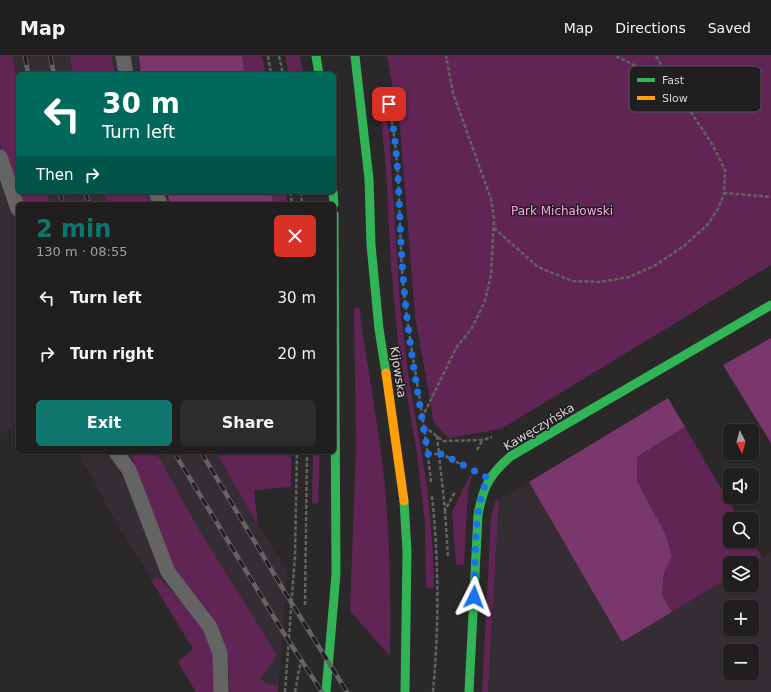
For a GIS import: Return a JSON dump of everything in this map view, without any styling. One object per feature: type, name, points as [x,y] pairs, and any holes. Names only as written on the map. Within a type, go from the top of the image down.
[{"type":"street","points":[[316,56],[319,72]]},
{"type":"street","name":"Kijowska","points":[[355,56],[369,179],[372,245],[379,329],[404,491],[407,551],[404,692]]},
{"type":"street","name":"Kawęczyńska","points":[[469,692],[478,515],[483,488],[490,474],[511,456],[771,305]]},
{"type":"street","points":[[326,692],[336,574],[335,454]]},
{"type":"lane","points":[[123,56],[126,72]]},
{"type":"lane","points":[[0,158],[16,203]]},
{"type":"lane","points":[[117,454],[129,470],[168,572],[210,627],[220,653],[221,692]]},
{"type":"path","points":[[268,56],[271,72]]},
{"type":"path","points":[[279,56],[283,72]]},
{"type":"path","points":[[422,418],[456,348],[472,328],[485,301],[491,275],[494,228],[491,199],[453,93],[446,56]]},
{"type":"path","points":[[616,56],[636,66]]},
{"type":"path","points":[[656,56],[662,66]]},
{"type":"path","points":[[387,97],[396,148],[402,273],[407,322],[428,454],[431,484]]},
{"type":"path","points":[[494,228],[538,267],[572,281],[599,282],[630,277],[654,266],[684,246],[708,224],[719,207],[724,192],[725,170],[712,144],[691,112]]},
{"type":"path","points":[[724,192],[771,197]]},
{"type":"path","points":[[437,436],[445,510],[456,489]]},
{"type":"path","points":[[475,454],[483,440]]},
{"type":"path","points":[[285,692],[295,555],[297,454]]},
{"type":"path","points":[[305,606],[307,454]]},
{"type":"path","points":[[428,454],[438,454],[468,468],[464,475]]},
{"type":"path","points":[[432,492],[437,546],[438,626],[433,692]]},
{"type":"path","points":[[295,692],[301,658]]},
{"type":"shaded area","points":[[0,56],[262,56],[266,72],[16,72],[16,194],[286,194],[287,202],[16,202],[16,423],[0,435]]},
{"type":"shaded area","points":[[139,56],[242,56],[245,72],[141,72]]},
{"type":"shaded area","points":[[167,194],[271,194],[273,202],[170,202]]},
{"type":"shaded area","points":[[771,338],[771,443],[723,365]]},
{"type":"shaded area","points":[[668,398],[685,427],[637,457],[637,481],[666,535],[672,556],[664,573],[662,595],[672,612],[622,642],[529,482]]},
{"type":"shaded area","points":[[79,454],[291,454],[291,487],[254,490],[258,525],[287,570],[278,692],[196,692],[178,662],[193,649],[113,517]]},
{"type":"shaded area","points":[[529,482],[622,642],[723,581],[723,592],[759,592],[759,560],[771,552],[771,692],[488,692],[499,498]]},
{"type":"green space","points":[[0,56],[12,56],[16,76],[16,186],[0,144]]},
{"type":"green space","points":[[70,56],[111,56],[115,72],[73,72]]},
{"type":"green space","points":[[242,56],[262,56],[266,72],[245,72]]},
{"type":"green space","points":[[285,56],[300,56],[303,72],[289,72]]},
{"type":"green space","name":"Park Michałowski","points":[[387,56],[771,56],[771,265],[501,429],[448,438],[434,423],[415,316],[400,128]]},
{"type":"green space","points":[[377,82],[389,131],[400,304],[408,373],[427,485],[433,553],[434,588],[426,588],[425,522],[417,453],[398,343],[391,266],[386,168]]},
{"type":"green space","points":[[19,194],[48,194],[50,202],[22,202]]},
{"type":"green space","points":[[105,194],[147,194],[149,202],[107,202]]},
{"type":"green space","points":[[271,194],[286,194],[287,202],[273,202]]},
{"type":"green space","points":[[359,307],[383,469],[390,562],[390,656],[350,611],[356,447],[354,308]]},
{"type":"green space","points":[[685,427],[723,492],[723,504],[730,504],[735,512],[723,512],[723,548],[756,548],[762,558],[759,560],[759,556],[723,556],[723,581],[672,612],[662,595],[664,573],[672,556],[666,535],[637,481],[637,457]]},
{"type":"green space","points":[[131,454],[157,454],[199,530],[277,655],[260,679],[268,684],[278,686],[278,692],[230,692],[228,664],[222,635],[209,612],[188,590],[174,571],[155,524]]},
{"type":"green space","points":[[217,454],[291,454],[291,487],[254,490],[258,525]]},
{"type":"green space","points":[[313,454],[320,454],[318,503],[312,504]]},
{"type":"green space","points":[[470,475],[472,476],[468,489],[464,565],[456,565],[452,512]]},
{"type":"green space","points":[[499,498],[488,692],[482,692],[491,516],[495,502]]},
{"type":"green space","points":[[158,578],[195,615],[206,632],[214,652],[218,692],[196,692],[178,662],[193,649],[151,580]]},
{"type":"railway","points":[[25,56],[28,72]]},
{"type":"railway","points":[[50,56],[54,72]]},
{"type":"railway","points":[[60,194],[62,202]]},
{"type":"railway","points":[[86,194],[88,202]]},
{"type":"railway","points":[[175,454],[283,632],[322,692]]},
{"type":"railway","points":[[202,454],[347,692]]},
{"type":"traffic: fast","points":[[316,56],[319,72]]},
{"type":"traffic: fast","points":[[355,56],[369,179],[371,245],[379,329],[386,373]]},
{"type":"traffic: fast","points":[[333,194],[334,202]]},
{"type":"traffic: fast","points":[[469,692],[478,515],[485,489],[497,469],[511,456],[771,305]]},
{"type":"traffic: fast","points":[[326,692],[336,574],[335,454]]},
{"type":"traffic: fast","points":[[404,501],[407,551],[405,692]]},
{"type":"traffic: slow","points":[[386,373],[404,501]]},
{"type":"route","points":[[389,104],[396,148],[402,273],[407,322],[428,454],[442,454],[488,478],[483,488],[478,515],[474,597]]}]
